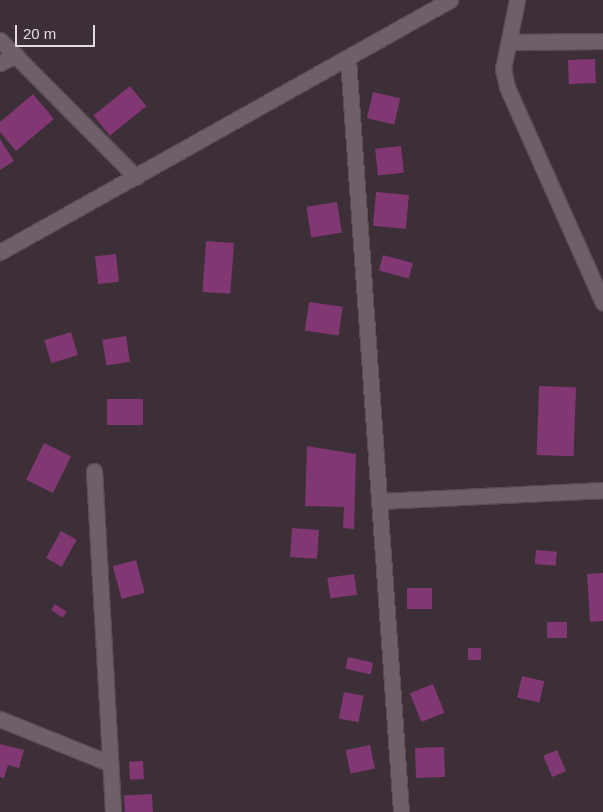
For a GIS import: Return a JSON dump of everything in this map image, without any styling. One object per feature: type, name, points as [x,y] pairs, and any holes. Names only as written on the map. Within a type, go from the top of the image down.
[{"type":"street","points":[[0,252],[348,59],[450,0]]},
{"type":"street","points":[[516,0],[503,69],[507,87],[603,302]]},
{"type":"street","points":[[0,40],[136,176]]},
{"type":"street","points":[[509,42],[603,41]]},
{"type":"street","points":[[0,64],[16,55]]},
{"type":"street","points":[[348,59],[401,812]]},
{"type":"street","points":[[94,471],[113,812]]},
{"type":"street","points":[[380,501],[603,490]]},
{"type":"street","points":[[0,719],[109,763]]},
{"type":"building","points":[[595,59],[596,83],[569,84],[568,60]]},
{"type":"building","points":[[130,86],[146,106],[110,136],[93,116]]},
{"type":"building","points":[[373,92],[400,98],[394,125],[367,118]]},
{"type":"building","points":[[33,94],[54,119],[16,151],[0,132],[0,122]]},
{"type":"building","points":[[0,139],[14,161],[0,170]]},
{"type":"building","points":[[401,146],[404,173],[378,176],[375,149]]},
{"type":"building","points":[[376,192],[409,195],[406,229],[373,226]]},
{"type":"building","points":[[337,202],[342,233],[311,237],[306,207]]},
{"type":"building","points":[[206,241],[234,243],[230,294],[202,292]]},
{"type":"building","points":[[116,254],[119,282],[98,284],[95,256]]},
{"type":"building","points":[[383,255],[413,263],[409,278],[379,270]]},
{"type":"building","points":[[309,302],[343,307],[339,335],[305,331]]},
{"type":"building","points":[[71,332],[78,355],[51,363],[44,340]]},
{"type":"building","points":[[126,336],[130,362],[106,365],[102,340]]},
{"type":"building","points":[[539,386],[576,387],[574,456],[537,455]]},
{"type":"building","points":[[107,399],[143,399],[143,425],[107,425]]},
{"type":"building","points":[[44,443],[71,456],[53,493],[26,480]]},
{"type":"building","points":[[307,446],[356,454],[354,529],[343,528],[344,507],[305,506]]},
{"type":"building","points":[[292,528],[319,530],[317,559],[290,557]]},
{"type":"building","points":[[61,531],[77,540],[62,567],[46,558]]},
{"type":"building","points":[[536,550],[557,552],[556,566],[535,564]]},
{"type":"building","points":[[136,560],[145,593],[122,599],[113,566]]},
{"type":"building","points":[[603,573],[603,621],[590,622],[587,574]]},
{"type":"building","points":[[354,574],[357,595],[330,599],[327,578]]},
{"type":"building","points":[[407,588],[432,588],[432,609],[407,609]]},
{"type":"building","points":[[55,604],[67,612],[63,618],[51,610]]},
{"type":"building","points":[[547,622],[567,622],[567,638],[547,638]]},
{"type":"building","points":[[468,648],[481,648],[481,660],[468,660]]},
{"type":"building","points":[[348,657],[373,663],[371,675],[345,669]]},
{"type":"building","points":[[522,676],[544,681],[539,703],[517,697]]},
{"type":"building","points":[[433,684],[445,713],[421,722],[410,693]]},
{"type":"building","points":[[344,692],[364,696],[358,722],[339,719]]},
{"type":"building","points":[[0,744],[24,750],[19,768],[8,765],[4,778],[0,777]]},
{"type":"building","points":[[370,745],[375,768],[351,774],[346,750]]},
{"type":"building","points":[[444,747],[445,777],[416,778],[415,748]]},
{"type":"building","points":[[557,750],[566,771],[552,777],[543,756]]},
{"type":"building","points":[[143,761],[144,779],[130,780],[129,762]]},
{"type":"building","points":[[152,794],[153,812],[125,812],[124,795]]}]
